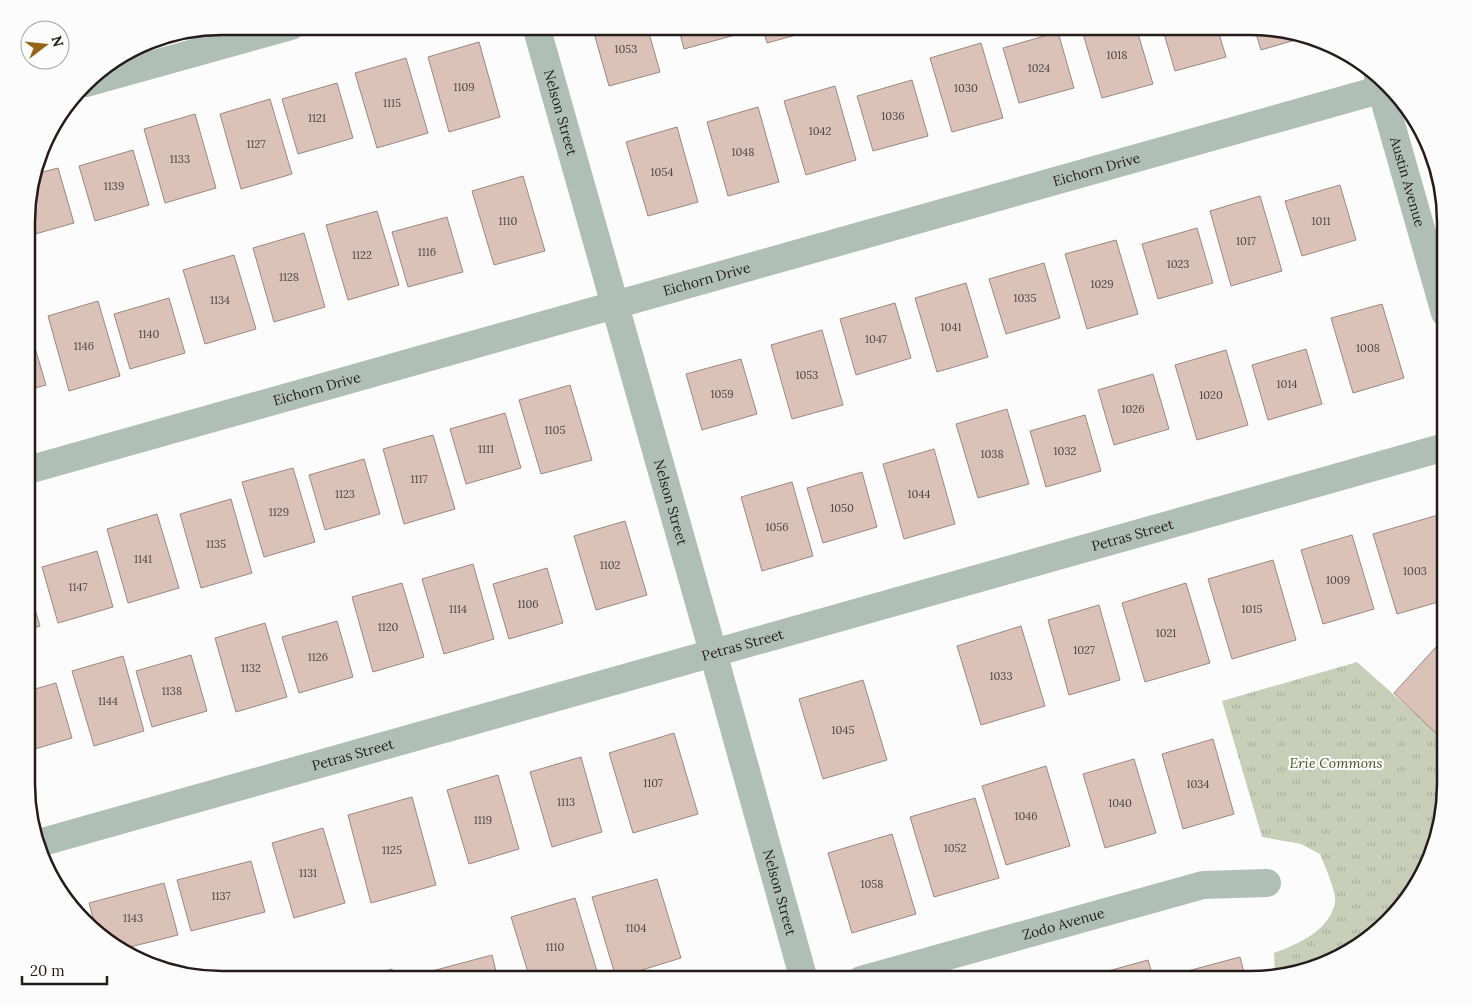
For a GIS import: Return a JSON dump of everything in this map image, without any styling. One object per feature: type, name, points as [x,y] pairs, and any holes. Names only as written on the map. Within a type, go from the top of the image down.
[{"type":"street","points":[[102,78],[259,35]]},
{"type":"street","name":"Nelson Street","points":[[539,35],[802,971]]},
{"type":"street","name":"Eichorn Drive","points":[[35,468],[1378,86]]},
{"type":"street","name":"Austin Avenue","points":[[1384,92],[1437,284]]},
{"type":"street","name":"Petras Street","points":[[44,842],[1437,449]]},
{"type":"street","name":"Zodo Avenue","points":[[893,971],[1203,885],[1267,882]]},
{"type":"green space","name":"Erie Commons","points":[[1357,662],[1437,733],[1437,796],[1431,832],[1418,867],[1398,898],[1373,925],[1333,952],[1298,965],[1275,969],[1274,953],[1302,941],[1319,929],[1326,921],[1332,913],[1335,903],[1330,879],[1320,854],[1301,844],[1262,837],[1222,701]]},
{"type":"building","points":[[595,35],[650,35],[660,72],[609,86]]},
{"type":"building","points":[[680,35],[735,35],[684,49]]},
{"type":"building","points":[[765,35],[796,35],[767,43]]},
{"type":"building","points":[[1048,35],[1059,35],[1074,88],[1019,103],[1003,48]]},
{"type":"building","points":[[1083,35],[1138,35],[1153,84],[1102,98]]},
{"type":"building","points":[[1164,35],[1219,35],[1226,57],[1175,71]]},
{"type":"building","points":[[1256,35],[1294,40],[1261,50]]},
{"type":"building","points":[[479,42],[500,117],[449,132],[428,57]]},
{"type":"building","points":[[981,43],[1003,118],[952,132],[930,58]]},
{"type":"building","points":[[406,58],[428,133],[377,148],[355,73]]},
{"type":"building","points":[[912,80],[928,136],[873,151],[857,96]]},
{"type":"building","points":[[337,83],[353,138],[298,154],[282,99]]},
{"type":"building","points":[[835,86],[856,160],[806,175],[784,101]]},
{"type":"building","points":[[270,99],[292,174],[241,189],[220,114]]},
{"type":"building","points":[[758,107],[779,182],[728,196],[707,122]]},
{"type":"building","points":[[195,114],[216,188],[165,203],[144,129]]},
{"type":"building","points":[[677,127],[698,202],[648,216],[626,142]]},
{"type":"building","points":[[133,150],[149,205],[95,221],[79,166]]},
{"type":"building","points":[[58,168],[74,223],[35,234],[35,210],[42,172]]},
{"type":"building","points":[[523,176],[545,251],[494,265],[472,191]]},
{"type":"building","points":[[1340,185],[1356,240],[1302,256],[1285,201]]},
{"type":"building","points":[[1260,196],[1282,271],[1231,286],[1210,211]]},
{"type":"building","points":[[377,211],[399,285],[348,300],[326,225]]},
{"type":"building","points":[[447,217],[463,272],[408,287],[392,232]]},
{"type":"building","points":[[1197,228],[1213,283],[1158,299],[1142,244]]},
{"type":"building","points":[[304,233],[325,307],[274,322],[253,248]]},
{"type":"building","points":[[1116,240],[1138,314],[1087,329],[1065,254]]},
{"type":"building","points":[[234,255],[256,329],[205,344],[183,270]]},
{"type":"building","points":[[1044,263],[1060,318],[1006,334],[989,279]]},
{"type":"building","points":[[966,283],[988,357],[937,372],[915,298]]},
{"type":"building","points":[[169,298],[185,353],[130,369],[114,314]]},
{"type":"building","points":[[98,301],[120,376],[69,391],[48,316]]},
{"type":"building","points":[[895,303],[911,358],[856,375],[840,319]]},
{"type":"building","points":[[1382,304],[1404,378],[1353,393],[1331,318]]},
{"type":"building","points":[[822,330],[843,405],[792,419],[771,345]]},
{"type":"building","points":[[35,348],[46,385],[35,388]]},
{"type":"building","points":[[1306,349],[1322,404],[1268,420],[1252,365]]},
{"type":"building","points":[[1226,350],[1248,425],[1197,440],[1175,365]]},
{"type":"building","points":[[741,359],[757,414],[702,430],[686,374]]},
{"type":"building","points":[[1153,374],[1169,429],[1114,445],[1098,390]]},
{"type":"building","points":[[570,385],[592,460],[541,474],[519,400]]},
{"type":"building","points":[[1007,409],[1029,484],[978,498],[956,424]]},
{"type":"building","points":[[505,413],[521,468],[466,484],[450,429]]},
{"type":"building","points":[[1085,415],[1101,471],[1046,487],[1030,431]]},
{"type":"building","points":[[433,435],[455,509],[404,524],[383,449]]},
{"type":"building","points":[[934,449],[955,524],[904,539],[883,464]]},
{"type":"building","points":[[364,459],[380,514],[325,530],[309,475]]},
{"type":"building","points":[[293,468],[315,542],[264,557],[242,482]]},
{"type":"building","points":[[862,472],[877,527],[823,543],[807,488]]},
{"type":"building","points":[[792,482],[813,556],[762,571],[741,497]]},
{"type":"building","points":[[231,499],[252,573],[201,588],[180,514]]},
{"type":"building","points":[[157,514],[179,588],[128,603],[107,529]]},
{"type":"building","points":[[1437,515],[1437,602],[1397,614],[1373,534]]},
{"type":"building","points":[[625,521],[647,595],[596,610],[574,536]]},
{"type":"building","points":[[1352,535],[1374,609],[1323,624],[1301,550]]},
{"type":"building","points":[[97,551],[113,607],[58,623],[42,567]]},
{"type":"building","points":[[1273,560],[1296,640],[1232,659],[1208,579]]},
{"type":"building","points":[[473,564],[494,639],[444,654],[422,579]]},
{"type":"building","points":[[547,568],[563,623],[509,639],[493,584]]},
{"type":"building","points":[[402,583],[424,657],[373,672],[352,597]]},
{"type":"building","points":[[1186,583],[1210,663],[1145,682],[1122,603]]},
{"type":"building","points":[[1099,605],[1120,680],[1069,695],[1048,620]]},
{"type":"building","points":[[35,609],[40,626],[35,628]]},
{"type":"building","points":[[337,621],[353,677],[299,693],[282,637]]},
{"type":"building","points":[[265,623],[287,697],[236,712],[215,638]]},
{"type":"building","points":[[1021,626],[1045,706],[981,725],[957,646]]},
{"type":"building","points":[[1436,647],[1437,648],[1437,734],[1394,693]]},
{"type":"building","points":[[191,655],[207,711],[152,727],[136,671]]},
{"type":"building","points":[[123,656],[144,731],[94,746],[72,671]]},
{"type":"building","points":[[863,680],[887,760],[823,779],[799,699]]},
{"type":"building","points":[[56,683],[72,738],[35,749],[35,689]]},
{"type":"building","points":[[674,733],[698,814],[633,833],[609,753]]},
{"type":"building","points":[[1213,739],[1234,814],[1183,829],[1162,754]]},
{"type":"building","points":[[581,757],[602,832],[552,847],[530,772]]},
{"type":"building","points":[[1134,759],[1156,833],[1105,848],[1083,774]]},
{"type":"building","points":[[1046,766],[1070,846],[1006,865],[982,786]]},
{"type":"building","points":[[498,775],[519,849],[469,864],[447,790]]},
{"type":"building","points":[[412,797],[436,885],[371,903],[348,815]]},
{"type":"building","points":[[975,798],[999,878],[934,897],[910,817]]},
{"type":"building","points":[[323,828],[345,903],[294,918],[272,843]]},
{"type":"building","points":[[892,834],[916,914],[852,933],[828,853]]},
{"type":"building","points":[[251,861],[265,912],[191,931],[177,880]]},
{"type":"building","points":[[657,879],[681,958],[639,971],[614,971],[592,897]]},
{"type":"building","points":[[164,883],[178,935],[130,947],[93,919],[89,903]]},
{"type":"building","points":[[575,898],[597,971],[528,971],[511,917]]},
{"type":"building","points":[[492,955],[496,971],[432,971]]},
{"type":"building","points":[[1240,957],[1244,971],[1188,971]]},
{"type":"building","points":[[1148,960],[1151,971],[1108,971]]}]
